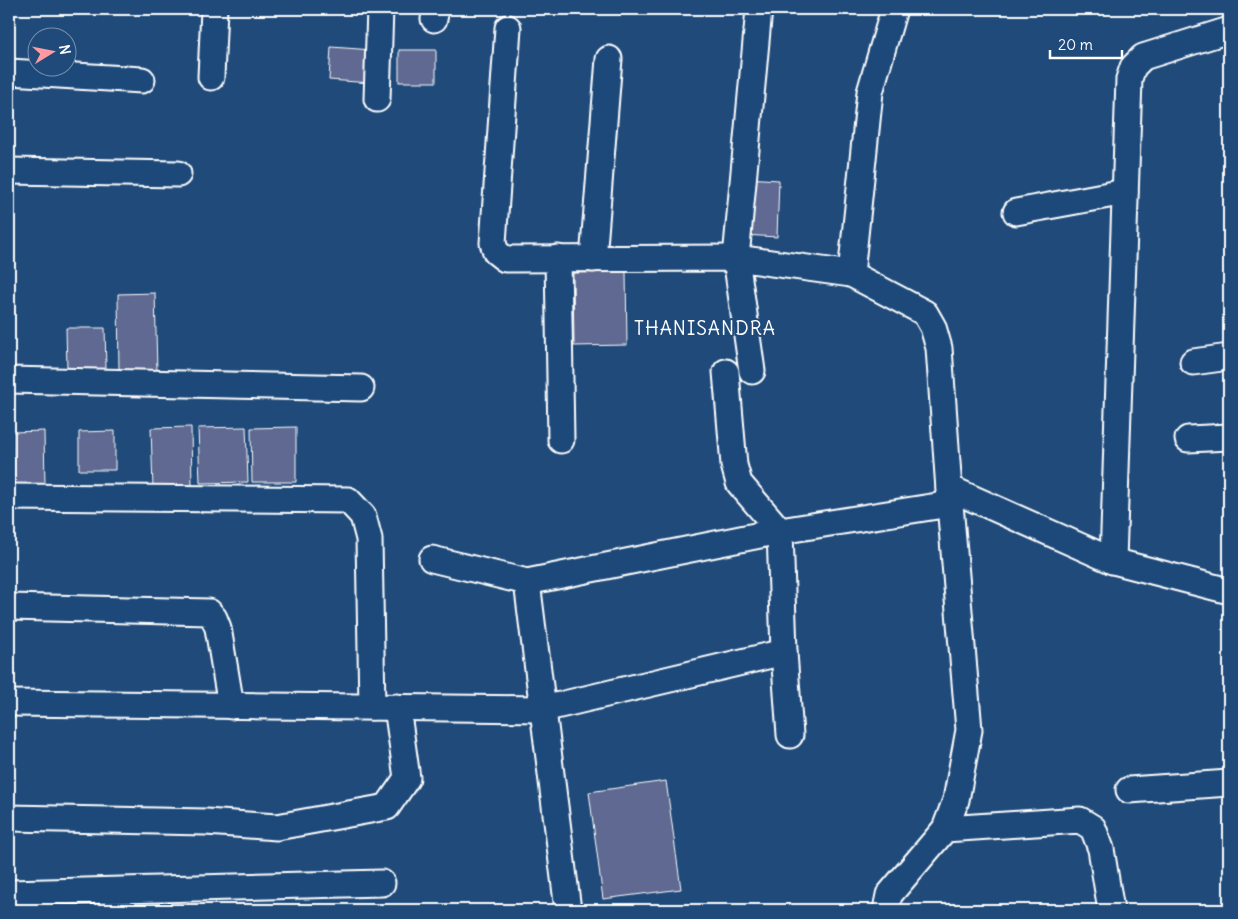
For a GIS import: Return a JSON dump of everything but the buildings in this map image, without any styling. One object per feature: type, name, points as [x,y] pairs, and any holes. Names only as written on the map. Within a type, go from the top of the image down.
[{"type":"street","points":[[211,77],[214,9]]},
{"type":"street","points":[[377,99],[380,9]]},
{"type":"street","points":[[752,371],[736,258],[759,9]]},
{"type":"street","points":[[851,274],[870,92],[894,9]]},
{"type":"street","points":[[508,28],[493,243],[496,252],[504,260],[558,258],[736,258],[851,274],[925,313],[934,327],[939,348],[949,496],[969,730],[956,800],[945,829],[889,894],[886,910]]},
{"type":"street","points":[[1113,562],[1129,79],[1133,67],[1143,57],[1229,30]]},
{"type":"street","points":[[593,259],[609,59]]},
{"type":"street","points":[[9,72],[142,80]]},
{"type":"street","points":[[9,171],[178,174]]},
{"type":"street","points":[[1016,212],[1125,192]]},
{"type":"street","points":[[558,258],[561,440]]},
{"type":"street","points":[[1193,362],[1229,357]]},
{"type":"street","points":[[726,372],[734,465],[739,482],[780,531],[784,652],[790,735]]},
{"type":"street","points":[[9,380],[361,388]]},
{"type":"street","points":[[1188,439],[1229,437]]},
{"type":"street","points":[[432,559],[527,582],[949,496],[1113,562],[1229,591]]},
{"type":"street","points":[[9,497],[348,500],[363,516],[369,539],[372,707]]},
{"type":"street","points":[[527,582],[568,910]]},
{"type":"street","points":[[9,607],[209,612],[218,628],[232,706]]},
{"type":"street","points":[[9,703],[543,709],[784,652]]},
{"type":"street","points":[[9,818],[206,822],[277,827],[387,807],[407,778],[397,707]]},
{"type":"street","points":[[1129,790],[1229,783]]},
{"type":"street","points":[[945,829],[1080,820],[1093,828],[1101,849],[1111,910]]},
{"type":"street","points":[[9,893],[382,883]]},
{"type":"district","name":"THANISANDRA","points":[[705,328]]}]
